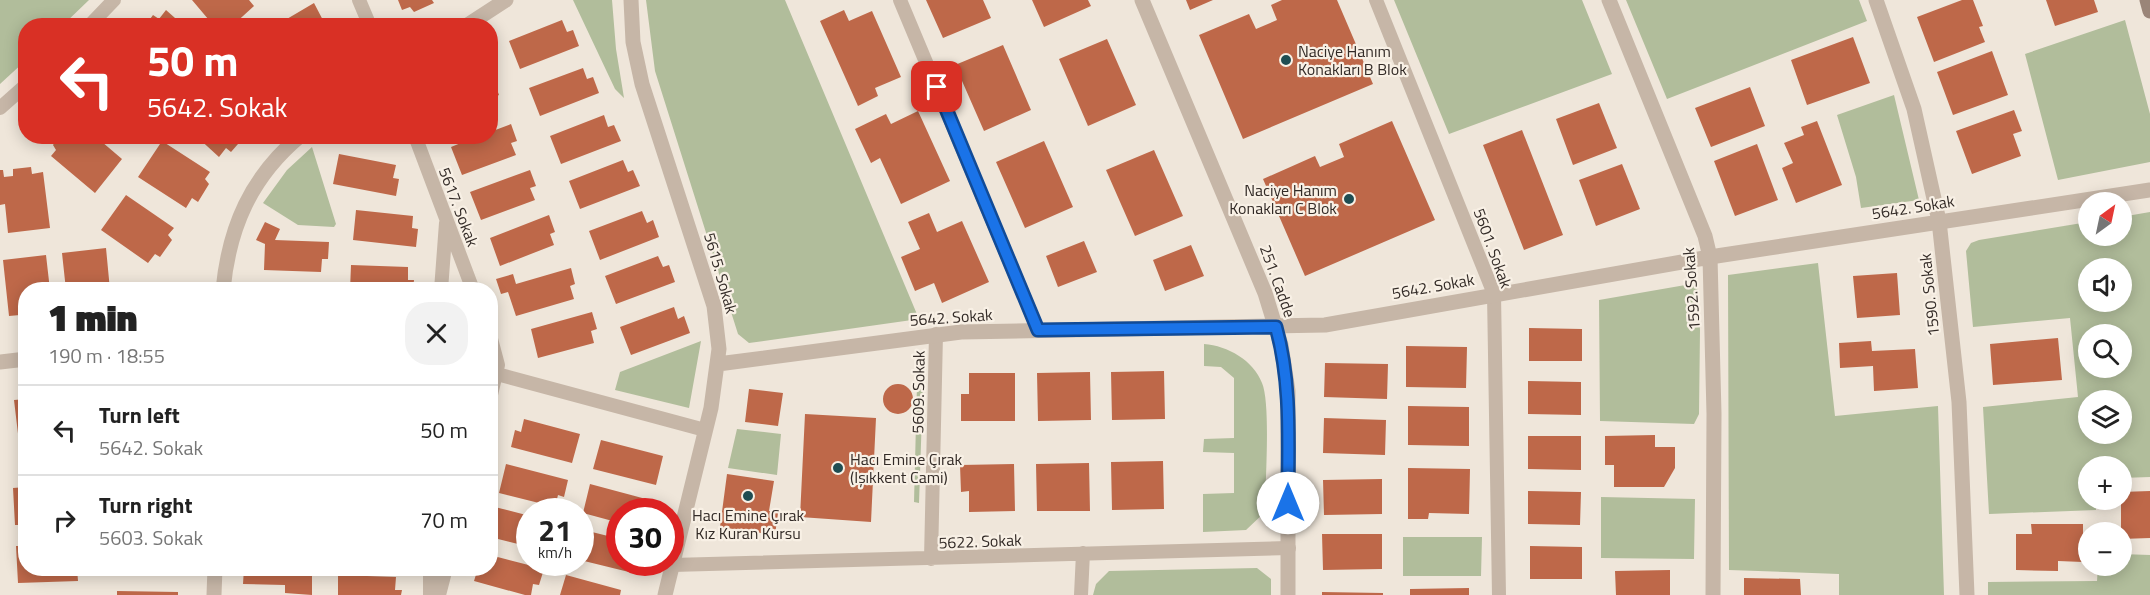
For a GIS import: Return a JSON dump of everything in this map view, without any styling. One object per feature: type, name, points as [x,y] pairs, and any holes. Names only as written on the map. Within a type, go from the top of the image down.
[{"type":"main road","points":[[2147,0],[2150,11]]},
{"type":"street","points":[[478,18],[506,0]]},
{"type":"street","name":"5615. Sokak","points":[[630,0],[633,42],[642,84],[714,306],[718,328],[718,364],[684,516]]},
{"type":"street","name":"251. Cadde","points":[[1142,0],[1265,293],[1276,327],[1286,368],[1288,391],[1288,595]]},
{"type":"street","name":"1592. Sokak","points":[[1608,0],[1705,236],[1710,257],[1714,414],[1713,595]]},
{"type":"street","name":"1590. Sokak","points":[[1876,0],[1914,109],[1939,221],[1959,402],[1967,595]]},
{"type":"street","points":[[225,282],[231,239],[246,201],[270,164],[291,144]]},
{"type":"street","name":"5642. Sokak","points":[[718,364],[936,334],[1324,325],[1710,257],[2150,190]]},
{"type":"street","points":[[0,362],[18,360]]},
{"type":"street","points":[[214,595],[215,576]]},
{"type":"street","name":"5615. Sokak","points":[[664,595],[669,576]]},
{"type":"lane","points":[[97,18],[114,0]]},
{"type":"lane","points":[[359,0],[367,18]]},
{"type":"lane","points":[[900,0],[1038,330]]},
{"type":"lane","name":"5601. Sokak","points":[[1376,0],[1494,294],[1499,595]]},
{"type":"lane","points":[[0,108],[18,92]]},
{"type":"lane","name":"5617. Sokak","points":[[418,144],[470,282]]},
{"type":"lane","points":[[442,282],[446,218]]},
{"type":"lane","name":"5609. Sokak","points":[[931,559],[936,334]]},
{"type":"lane","points":[[498,374],[705,430]]},
{"type":"lane","name":"5622. Sokak","points":[[684,565],[1289,548]]},
{"type":"lane","points":[[1081,595],[1083,553]]},
{"type":"lane","points":[[430,576],[430,595]]},
{"type":"lane","points":[[439,595],[444,576]]},
{"type":"green space","points":[[0,0],[89,0],[70,18],[18,18],[18,67],[0,84]]},
{"type":"green space","points":[[573,0],[612,0],[616,49],[624,98],[615,89]]},
{"type":"green space","points":[[646,0],[785,0],[919,319],[749,343],[738,334],[655,71]]},
{"type":"green space","points":[[1394,0],[1582,0],[1612,74],[1449,134]]},
{"type":"green space","points":[[1626,0],[1859,0],[1867,21],[1667,99]]},
{"type":"green space","points":[[2125,20],[2150,114],[2150,162],[2058,180],[2025,54]]},
{"type":"green space","points":[[1894,95],[1919,200],[1861,208],[1856,177],[1837,115]]},
{"type":"green space","points":[[312,147],[336,224],[334,227],[298,225],[263,203],[287,170]]},
{"type":"green space","points":[[2150,212],[2150,477],[2132,478],[2132,456],[2078,456],[2078,510],[2096,510],[1989,514],[1983,407],[2078,397],[2070,318],[1973,327],[1966,251],[1971,243],[2078,224],[2078,246],[2132,246],[2132,215]]},
{"type":"green space","points":[[1818,263],[1835,416],[1938,406],[1944,595],[1839,595],[1839,574],[1729,570],[1728,275]]},
{"type":"green space","points":[[1697,283],[1700,330],[1699,414],[1694,424],[1600,421],[1599,300]]},
{"type":"green space","points":[[701,341],[689,408],[615,390],[620,372]]},
{"type":"green space","points":[[1204,344],[1231,351],[1246,361],[1258,375],[1265,393],[1267,426],[1265,512],[1246,530],[1203,532],[1203,494],[1234,493],[1234,453],[1203,452],[1204,439],[1234,438],[1234,378],[1221,367],[1204,366]]},
{"type":"green space","points":[[917,384],[923,384],[919,503],[914,502]]},
{"type":"green space","points":[[737,429],[781,434],[777,475],[728,468]]},
{"type":"green space","points":[[1601,497],[1695,499],[1694,559],[1601,558]]},
{"type":"green space","points":[[1403,537],[1482,537],[1481,576],[1403,576]]},
{"type":"green space","points":[[2132,554],[2150,555],[2150,595],[1988,595],[1988,582],[2097,581],[2097,576],[2132,576]]},
{"type":"green space","points":[[1257,568],[1271,579],[1271,595],[1093,595],[1096,584],[1109,571]]},
{"type":"building","points":[[192,0],[249,0],[254,6],[241,18],[207,18]]},
{"type":"building","points":[[398,0],[432,0],[434,3],[414,12],[410,7],[402,10]]},
{"type":"building","points":[[926,0],[983,0],[991,18],[943,38]]},
{"type":"building","points":[[1032,0],[1088,0],[1091,6],[1044,27]]},
{"type":"building","points":[[1186,0],[1213,0],[1190,10]]},
{"type":"building","name":"Naciye Hanım Konakları B Blok","points":[[1282,0],[1337,0],[1373,84],[1243,139],[1199,35],[1249,14],[1256,29],[1277,20],[1271,5]]},
{"type":"building","points":[[1962,0],[1973,0],[1983,26],[1979,27],[1985,42],[1934,62],[1917,17]]},
{"type":"building","points":[[2046,0],[2094,0],[2098,12],[2055,26]]},
{"type":"building","points":[[314,3],[322,18],[289,18]]},
{"type":"building","points":[[166,10],[175,18],[160,18]]},
{"type":"building","points":[[844,10],[849,21],[872,11],[901,77],[875,88],[878,96],[858,106],[820,21]]},
{"type":"building","points":[[562,20],[567,32],[573,30],[579,46],[520,69],[509,41]]},
{"type":"building","points":[[1853,37],[1870,83],[1807,105],[1791,60]]},
{"type":"building","points":[[1107,39],[1136,105],[1088,126],[1059,59]]},
{"type":"building","points":[[1003,45],[1031,110],[984,131],[955,65]]},
{"type":"building","points":[[1992,51],[2008,95],[1953,115],[1937,72]]},
{"type":"building","points":[[583,68],[587,79],[593,77],[599,93],[540,116],[529,88]]},
{"type":"building","points":[[1750,87],[1765,126],[1711,147],[1695,108]]},
{"type":"building","points":[[1599,103],[1617,148],[1573,165],[1556,119]]},
{"type":"building","points":[[2014,110],[2022,131],[2013,134],[2021,156],[1972,174],[1956,131]]},
{"type":"building","points":[[918,111],[950,181],[901,204],[880,158],[871,163],[855,129],[886,114],[891,124]]},
{"type":"building","points":[[604,115],[608,127],[614,125],[621,141],[561,164],[550,136]]},
{"type":"building","name":"Naciye Hanım Konakları C Blok","points":[[1392,121],[1435,220],[1305,276],[1263,179],[1315,156],[1320,167],[1344,157],[1339,144]]},
{"type":"building","points":[[1817,121],[1842,185],[1796,203],[1782,168],[1793,163],[1784,143],[1804,135],[1801,127]]},
{"type":"building","points":[[511,124],[517,141],[511,143],[516,155],[462,175],[451,147],[458,144],[498,144],[498,129]]},
{"type":"building","points":[[1522,130],[1563,235],[1524,250],[1483,145]]},
{"type":"building","points":[[1044,141],[1073,207],[1025,228],[996,162]]},
{"type":"building","points":[[104,144],[122,159],[95,193],[51,156],[56,150],[53,145]]},
{"type":"building","points":[[160,144],[167,144],[210,172],[205,179],[209,184],[198,202],[192,198],[186,208],[138,177]]},
{"type":"building","points":[[205,144],[238,144],[231,152],[226,148],[219,157]]},
{"type":"building","points":[[1757,144],[1778,200],[1735,216],[1714,161]]},
{"type":"building","points":[[1154,150],[1183,216],[1135,236],[1106,170]]},
{"type":"building","points":[[339,154],[396,165],[393,178],[399,179],[396,196],[333,184]]},
{"type":"building","points":[[623,160],[628,172],[633,170],[640,186],[580,209],[569,181]]},
{"type":"building","points":[[1622,164],[1640,209],[1596,226],[1579,180]]},
{"type":"building","points":[[31,167],[32,174],[43,172],[50,228],[8,233],[5,204],[0,205],[0,170],[3,170],[4,177],[13,176],[13,169]]},
{"type":"building","points":[[530,170],[536,186],[530,188],[535,200],[481,220],[470,192]]},
{"type":"building","points":[[126,195],[174,228],[168,235],[172,240],[160,257],[155,254],[148,263],[101,230]]},
{"type":"building","points":[[356,210],[413,216],[412,228],[418,229],[416,247],[353,240]]},
{"type":"building","points":[[642,211],[647,223],[653,220],[659,237],[600,260],[589,231]]},
{"type":"building","points":[[929,213],[937,232],[962,221],[989,282],[942,303],[934,283],[915,291],[901,257],[920,249],[908,222]]},
{"type":"building","points":[[549,215],[555,232],[550,234],[554,245],[500,266],[490,238]]},
{"type":"building","points":[[265,222],[280,229],[275,240],[329,242],[328,259],[322,259],[321,272],[264,270],[265,244],[256,240]]},
{"type":"building","points":[[1084,241],[1097,272],[1058,287],[1046,256]]},
{"type":"building","points":[[1191,245],[1204,276],[1165,291],[1153,260]]},
{"type":"building","points":[[106,248],[109,282],[65,282],[62,253]]},
{"type":"building","points":[[46,255],[49,282],[18,282],[18,315],[9,316],[3,260]]},
{"type":"building","points":[[658,256],[663,267],[669,265],[675,282],[616,304],[605,276]]},
{"type":"building","points":[[351,265],[408,267],[408,280],[414,280],[414,282],[350,282]]},
{"type":"building","points":[[571,268],[575,284],[570,286],[574,299],[516,316],[508,292],[501,294],[496,279],[513,274],[516,284]]},
{"type":"building","points":[[1897,273],[1900,315],[1857,318],[1853,276]]},
{"type":"building","points":[[674,307],[678,319],[684,316],[690,333],[631,355],[620,327]]},
{"type":"building","points":[[592,312],[597,329],[591,331],[594,343],[538,358],[531,329]]},
{"type":"building","points":[[1529,328],[1582,329],[1582,361],[1529,361]]},
{"type":"building","points":[[2058,338],[2062,380],[1993,385],[1990,344]]},
{"type":"building","points":[[1871,341],[1872,351],[1915,349],[1918,388],[1874,391],[1873,366],[1840,368],[1839,343]]},
{"type":"building","points":[[1406,346],[1467,347],[1466,388],[1406,387]]},
{"type":"building","points":[[1325,363],[1388,364],[1387,399],[1324,397]]},
{"type":"building","points":[[1164,371],[1165,419],[1112,420],[1111,372]]},
{"type":"building","points":[[1090,372],[1091,420],[1038,421],[1037,373]]},
{"type":"building","points":[[969,373],[1015,373],[1015,421],[961,421],[961,394],[969,394]]},
{"type":"building","points":[[1528,381],[1581,382],[1581,415],[1528,414]]},
{"type":"building","points":[[898,384],[908,389],[913,399],[908,409],[898,414],[888,409],[883,399],[888,389]]},
{"type":"building","points":[[749,389],[783,393],[778,426],[745,422]]},
{"type":"building","points":[[14,400],[18,400],[18,434]]},
{"type":"building","points":[[1408,406],[1469,407],[1469,446],[1408,445]]},
{"type":"building","name":"Hacı Emine Çırak (Işıkkent Cami)","points":[[805,414],[876,418],[871,522],[800,517]]},
{"type":"building","points":[[1324,418],[1386,420],[1385,455],[1323,453]]},
{"type":"building","points":[[524,419],[580,434],[572,463],[511,447],[515,430],[521,432]]},
{"type":"building","points":[[1655,435],[1655,447],[1675,447],[1675,468],[1664,487],[1614,487],[1614,465],[1605,465],[1605,436]]},
{"type":"building","points":[[1528,436],[1581,436],[1581,470],[1528,469]]},
{"type":"building","points":[[601,440],[663,456],[656,485],[593,469]]},
{"type":"building","points":[[1163,461],[1164,509],[1112,510],[1111,462]]},
{"type":"building","points":[[1089,463],[1090,511],[1037,511],[1036,464]]},
{"type":"building","points":[[506,464],[568,480],[564,497],[558,495],[557,498],[519,498],[499,493]]},
{"type":"building","points":[[1014,464],[1015,511],[969,512],[969,491],[961,492],[960,465]]},
{"type":"building","points":[[1408,468],[1470,469],[1469,514],[1429,513],[1428,519],[1408,519]]},
{"type":"building","name":"Hacı Emine Çırak Kız Kuran Kursu","points":[[727,474],[774,481],[769,511],[778,513],[775,535],[720,527]]},
{"type":"building","points":[[1382,479],[1382,514],[1324,515],[1323,480]]},
{"type":"building","points":[[590,484],[642,498],[606,498],[606,519],[594,516],[594,498],[587,498]]},
{"type":"building","points":[[13,488],[18,488],[18,525],[15,525]]},
{"type":"building","points":[[1528,491],[1581,492],[1580,525],[1528,524]]},
{"type":"building","points":[[2150,491],[2150,538],[2132,539],[2132,522],[2121,522],[2121,510],[2132,510],[2132,492]]},
{"type":"building","points":[[498,508],[516,512],[516,544],[498,539]]},
{"type":"building","points":[[2031,524],[2078,524],[2078,562],[2058,561],[2058,571],[2016,570],[2016,534],[2032,534]]},
{"type":"building","points":[[594,532],[606,536],[606,566],[594,563]]},
{"type":"building","points":[[1322,534],[1382,534],[1382,569],[1323,570]]},
{"type":"building","points":[[16,546],[18,546],[18,576],[78,576],[78,581],[18,583]]},
{"type":"building","points":[[1530,546],[1582,547],[1582,579],[1530,579]]},
{"type":"building","points":[[498,557],[516,562],[516,576],[542,576],[539,585],[533,584],[531,595],[474,581],[476,576],[498,576]]},
{"type":"building","points":[[1670,570],[1670,595],[1616,595],[1615,571]]},
{"type":"building","points":[[244,576],[312,576],[312,595],[285,593],[285,585],[243,584]]},
{"type":"building","points":[[338,576],[396,577],[395,590],[402,590],[401,595],[338,595]]},
{"type":"building","points":[[566,576],[621,590],[620,595],[560,595]]},
{"type":"building","points":[[1744,578],[1800,579],[1801,595],[1744,595]]},
{"type":"building","points":[[1469,588],[1469,595],[1410,595],[1410,589]]},
{"type":"building","points":[[117,591],[178,592],[178,595],[117,595]]},
{"type":"building","points":[[1322,592],[1383,593],[1383,595],[1322,595]]},
{"type":"place","name":"Naciye Hanım Konakları B Blok","points":[[1286,60]]},
{"type":"place","name":"Naciye Hanım Konakları C Blok","points":[[1349,199]]},
{"type":"place","name":"Hacı Emine Çırak (Işıkkent Cami)","points":[[838,468]]},
{"type":"place","name":"Hacı Emine Çırak Kız Kuran Kursu","points":[[748,496]]},
{"type":"route","points":[[937,87],[1038,330],[1276,327],[1286,368],[1288,391],[1288,503]]}]
